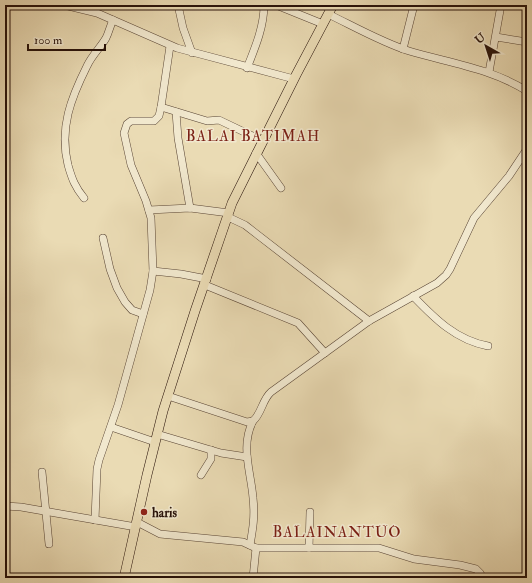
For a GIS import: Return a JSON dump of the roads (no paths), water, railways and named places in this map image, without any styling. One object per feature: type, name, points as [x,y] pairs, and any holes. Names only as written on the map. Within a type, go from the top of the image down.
[{"type":"main road","points":[[124,578],[156,438],[168,396],[229,215],[256,153],[333,5]]},
{"type":"street","points":[[64,5],[90,11],[170,46],[247,68],[294,79]]},
{"type":"street","points":[[178,5],[183,28],[192,53]]},
{"type":"street","points":[[247,68],[260,33],[264,15],[264,5]]},
{"type":"street","points":[[276,5],[323,24]]},
{"type":"street","points":[[403,49],[414,5]]},
{"type":"street","points":[[489,72],[501,5]]},
{"type":"street","points":[[328,14],[403,49],[489,72],[527,91]]},
{"type":"street","points":[[84,198],[76,189],[67,160],[64,142],[66,123],[71,102],[87,66],[106,37],[113,20]]},
{"type":"street","points":[[496,37],[527,42]]},
{"type":"street","points":[[95,520],[98,465],[111,427],[150,290],[153,271],[151,218],[131,165],[124,133],[127,124],[131,121],[151,122],[156,120],[159,116],[170,46]]},
{"type":"street","points":[[161,107],[207,121],[219,120],[263,140]]},
{"type":"street","points":[[176,112],[178,138],[190,208]]},
{"type":"street","points":[[253,578],[253,498],[246,445],[247,435],[253,421],[257,417],[268,396],[369,320],[437,283],[446,276],[474,218],[509,176],[527,149]]},
{"type":"street","points":[[256,153],[281,188]]},
{"type":"street","points":[[149,210],[190,208],[229,215],[245,225],[369,320]]},
{"type":"street","points":[[103,238],[110,269],[117,288],[125,302],[132,310],[143,314]]},
{"type":"street","points":[[153,271],[181,274],[206,282],[298,323],[324,353]]},
{"type":"street","points":[[413,296],[433,318],[447,329],[465,340],[488,346]]},
{"type":"street","points":[[168,396],[247,422],[253,421]]},
{"type":"street","points":[[111,427],[247,457]]},
{"type":"street","points":[[200,475],[211,459],[211,450]]},
{"type":"street","points":[[42,472],[49,544]]},
{"type":"street","points":[[5,506],[20,507],[95,520],[136,524],[160,534],[243,542],[253,546],[309,548],[373,547],[410,557],[476,569],[483,578]]},
{"type":"street","points":[[309,548],[310,512]]},
{"type":"place","name":"haris","points":[[144,512]]},
{"type":"district","name":"BALAI BATIMAH","points":[[253,136]]},
{"type":"district","name":"BALAINANTUO","points":[[337,532]]}]
